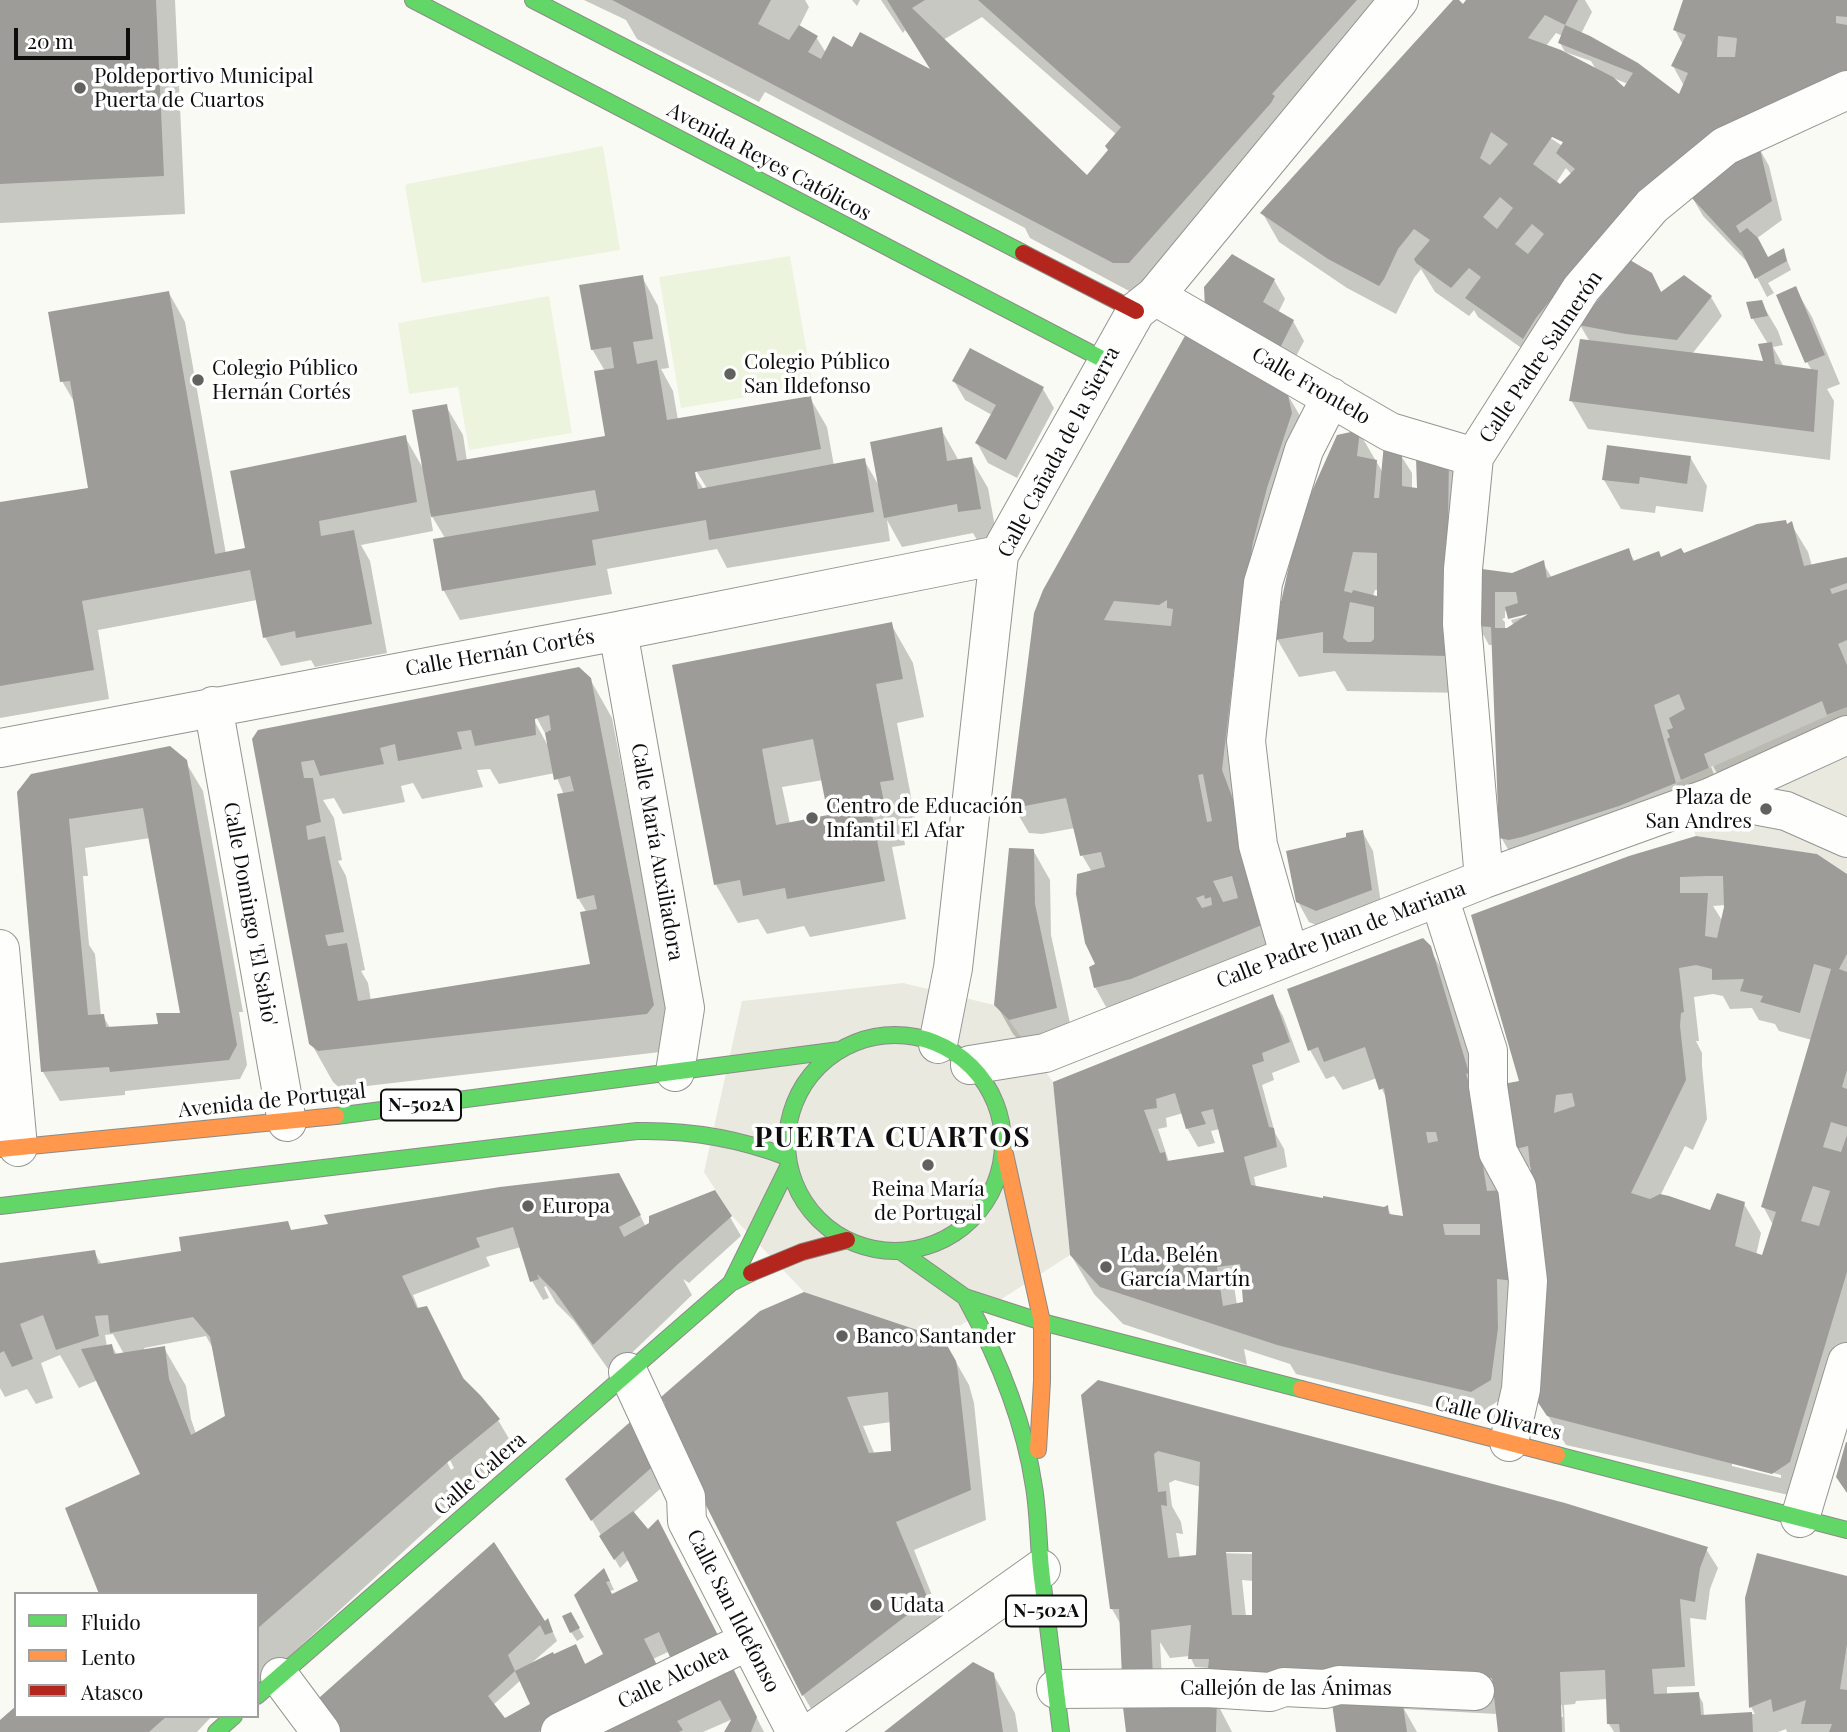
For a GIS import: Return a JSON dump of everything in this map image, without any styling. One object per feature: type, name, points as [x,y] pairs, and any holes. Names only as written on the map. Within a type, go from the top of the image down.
[{"type":"main road","name":"Avenida Reyes Católicos","points":[[533,0],[1145,303]]},
{"type":"main road","name":"Avenida Reyes Católicos","points":[[425,3],[1106,361]]},
{"type":"main road","name":"N-502A","points":[[1004,1150],[995,1186],[984,1206],[969,1223],[951,1237],[923,1248],[873,1250],[847,1241],[829,1229],[801,1198],[788,1161],[789,1121],[798,1096],[812,1073],[840,1050],[861,1040],[892,1035],[916,1037],[938,1044],[970,1065],[986,1084],[998,1106],[1003,1125],[1004,1150],[1042,1322],[1042,1381],[1034,1490]]},
{"type":"main road","name":"Avenida de Portugal","points":[[9,1148],[287,1122],[840,1050]]},
{"type":"main road","name":"N-502A","points":[[0,1206],[637,1130],[690,1132],[731,1138],[788,1161]]},
{"type":"main road","name":"Calle Calera","points":[[731,1283],[788,1161]]},
{"type":"main road","name":"Calle Calera","points":[[268,1687],[731,1283],[778,1259],[847,1241]]},
{"type":"main road","points":[[1027,1250],[1053,1293]]},
{"type":"main road","name":"Calle Olivares","points":[[900,1251],[965,1297],[1042,1322],[1847,1530]]},
{"type":"main road","name":"N-502A","points":[[965,1297],[997,1357],[1014,1400],[1026,1445],[1034,1490],[1061,1732]]},
{"type":"main road","name":"Calle Olivares","points":[[1071,1311],[1091,1327],[1138,1347]]},
{"type":"main road","points":[[216,1732],[232,1718]]},
{"type":"street","name":"Calle Cañada de la Sierra","points":[[938,1044],[953,968],[999,555],[1106,361],[1145,303],[1399,0]]},
{"type":"street","name":"Calle Padre Salmerón","points":[[1484,879],[1462,624],[1463,569],[1474,457],[1581,289],[1652,206],[1725,146],[1847,90]]},
{"type":"street","name":"Calle Frontelo","points":[[1145,303],[1331,397],[1390,432],[1474,457]]},
{"type":"street","points":[[1289,954],[1258,845],[1246,741],[1263,583],[1304,450],[1331,397]]},
{"type":"street","name":"Calle Hernán Cortés","points":[[0,748],[618,631],[999,555]]},
{"type":"street","name":"Calle María Auxiliadora","points":[[618,631],[685,1008],[675,1072]]},
{"type":"street","name":"Calle Domingo 'El Sabio'","points":[[213,706],[287,1122]]},
{"type":"street","points":[[1712,797],[1847,736]]},
{"type":"street","points":[[1712,797],[1786,811],[1847,838]]},
{"type":"street","name":"Calle Padre Juan de Mariana","points":[[970,1065],[1045,1053],[1289,954],[1484,879],[1712,797]]},
{"type":"street","points":[[1440,897],[1488,1051],[1488,1086],[1499,1152],[1517,1187],[1528,1281],[1521,1389],[1509,1443]]},
{"type":"street","points":[[0,950],[9,1148]]},
{"type":"street","points":[[1801,1518],[1847,1362]]},
{"type":"street","name":"Calle San Ildefonso","points":[[628,1372],[686,1497],[687,1521],[796,1732]]},
{"type":"street","points":[[812,1732],[1041,1569]]},
{"type":"street","name":"Calle Alcolea","points":[[560,1732],[748,1641]]},
{"type":"street","name":"Callejón de las Ánimas","points":[[1056,1689],[1207,1688],[1270,1692],[1284,1687],[1325,1689],[1339,1685],[1475,1691]]},
{"type":"street","points":[[268,1687],[321,1732]]},
{"type":"green space","points":[[603,146],[620,250],[422,283],[405,186],[407,184]]},
{"type":"green space","points":[[790,256],[813,386],[681,408],[659,277]]},
{"type":"green space","points":[[549,296],[572,433],[469,450],[458,387],[409,394],[398,323]]},
{"type":"shaded area","name":"Plaza de San Andres","points":[[1847,707],[1847,874],[1817,854],[1696,836],[1676,783]]},
{"type":"shaded area","points":[[903,983],[994,1005],[1009,1020],[1053,1082],[1070,1255],[941,1338],[804,1292],[732,1216],[704,1172],[742,1001]]},
{"type":"building","name":"Poldeportivo Municipal Puerta de Cuartos","points":[[0,0],[156,0],[164,176],[0,184]]},
{"type":"building","points":[[612,0],[771,0],[758,24],[789,40],[799,25],[818,36],[808,52],[821,59],[833,36],[852,47],[860,32],[930,69],[887,0],[925,0],[912,8],[1087,175],[1108,150],[1105,146],[1121,127],[978,0],[1357,0],[1272,94],[1275,96],[1271,103],[1129,263],[1113,263]]},
{"type":"building","points":[[1453,0],[1459,0],[1463,4],[1466,0],[1578,0],[1565,25],[1638,63],[1679,94],[1688,73],[1671,66],[1686,35],[1673,30],[1683,0],[1847,0],[1847,17],[1836,16],[1836,23],[1847,25],[1847,76],[1721,128],[1696,145],[1638,193],[1536,318],[1523,339],[1465,298],[1481,277],[1469,268],[1451,288],[1416,263],[1414,259],[1430,240],[1414,229],[1398,249],[1379,286],[1328,259],[1260,213]],"holes":[[[1545,15],[1565,25],[1558,43],[1633,73],[1624,87],[1613,77],[1561,50],[1528,38]],[[1718,36],[1737,38],[1735,57],[1717,57]],[[1491,132],[1508,144],[1490,165],[1480,158]],[[1552,137],[1563,142],[1556,153],[1575,169],[1560,184],[1533,164]],[[1500,197],[1513,208],[1497,229],[1483,217]],[[1532,224],[1544,234],[1528,254],[1515,244]]]},
{"type":"building","points":[[1759,145],[1772,201],[1736,226],[1740,233],[1747,228],[1758,238],[1768,257],[1784,248],[1787,261],[1755,279],[1742,252],[1690,196]]},
{"type":"building","points":[[1232,254],[1275,279],[1263,302],[1294,320],[1280,348],[1205,309],[1204,287]]},
{"type":"building","points":[[1630,260],[1652,273],[1661,292],[1684,275],[1712,296],[1677,340],[1578,325]]},
{"type":"building","points":[[643,275],[653,339],[633,342],[637,364],[657,360],[667,420],[811,396],[821,449],[695,472],[698,489],[865,458],[874,512],[709,540],[706,520],[592,540],[596,565],[442,591],[433,539],[599,511],[595,490],[431,517],[412,410],[447,404],[457,461],[605,436],[594,371],[614,368],[611,347],[591,350],[579,285]]},
{"type":"building","points":[[1796,286],[1825,355],[1805,363],[1776,295]]},
{"type":"building","points":[[169,291],[215,554],[245,548],[230,471],[406,435],[417,502],[319,521],[321,536],[354,530],[372,624],[296,638],[295,631],[263,638],[250,570],[82,601],[94,670],[0,686],[0,502],[88,488],[70,381],[60,382],[48,312]]},
{"type":"building","points":[[1762,300],[1768,316],[1751,319],[1746,302]]},
{"type":"building","points":[[1186,334],[1287,391],[1292,413],[1267,488],[1253,542],[1238,633],[1222,770],[1236,807],[1262,925],[1131,979],[1094,988],[1089,967],[1095,964],[1085,943],[1076,894],[1077,874],[1105,867],[1101,852],[1080,856],[1066,798],[1025,806],[1010,804],[1034,613],[1043,590]],"holes":[[[1167,600],[1167,608],[1173,609],[1171,626],[1104,620],[1114,601],[1159,605]],[[1203,774],[1212,821],[1207,822],[1198,775]],[[1232,876],[1238,898],[1223,902],[1213,881]],[[1204,895],[1205,899],[1211,897],[1212,905],[1202,908],[1196,898]]]},
{"type":"building","points":[[1580,339],[1763,361],[1758,344],[1772,342],[1775,364],[1818,370],[1814,432],[1569,401]]},
{"type":"building","points":[[970,348],[1044,387],[1006,460],[975,443],[996,405],[952,381]]},
{"type":"building","points":[[942,427],[947,461],[972,457],[981,509],[958,512],[957,504],[884,518],[870,442]]},
{"type":"building","points":[[1360,430],[1357,456],[1377,460],[1374,498],[1379,498],[1384,443],[1402,452],[1402,486],[1417,488],[1416,458],[1449,458],[1446,656],[1323,653],[1323,632],[1275,640],[1294,543],[1312,491],[1337,435]],"holes":[[[1353,552],[1377,553],[1377,596],[1353,590],[1352,593],[1344,591]],[[1350,602],[1374,607],[1374,639],[1371,642],[1348,642],[1343,638]]]},
{"type":"building","points":[[1607,445],[1691,456],[1687,484],[1640,477],[1639,484],[1602,480]]},
{"type":"building","points":[[1786,520],[1787,524],[1792,521],[1804,566],[1847,557],[1847,583],[1830,589],[1832,594],[1847,589],[1847,640],[1838,644],[1847,665],[1847,707],[1827,715],[1822,701],[1704,754],[1709,768],[1681,780],[1667,739],[1670,737],[1667,730],[1673,728],[1669,718],[1685,709],[1679,694],[1654,705],[1676,783],[1619,806],[1522,837],[1509,840],[1499,838],[1491,627],[1476,626],[1482,569],[1512,573],[1544,560],[1547,578],[1629,548],[1633,561],[1659,551],[1661,557],[1681,548],[1684,553],[1757,524]],"holes":[[[1495,592],[1516,592],[1518,603],[1505,607],[1508,619],[1528,614],[1507,628],[1495,628]]]},
{"type":"building","points":[[892,622],[903,679],[876,684],[894,780],[880,782],[885,807],[871,809],[885,881],[787,899],[785,888],[743,896],[740,880],[714,885],[672,665]],"holes":[[[813,739],[828,815],[776,825],[762,749]]]},
{"type":"building","points":[[579,667],[591,678],[654,1005],[647,1014],[318,1051],[309,1044],[252,739],[258,730]],"holes":[[[549,715],[551,730],[545,733],[554,780],[570,776],[574,791],[557,794],[577,899],[594,895],[597,909],[580,912],[590,964],[358,1001],[347,943],[328,946],[325,935],[344,932],[325,836],[308,840],[306,826],[321,822],[313,778],[304,778],[301,762],[314,760],[320,776],[384,764],[380,748],[395,744],[398,761],[462,749],[457,732],[471,730],[475,746],[536,735],[535,719]]]},
{"type":"building","points":[[170,746],[187,760],[237,1045],[229,1060],[110,1072],[109,1067],[41,1072],[17,792],[31,774]],"holes":[[[143,808],[180,1013],[156,1013],[158,1024],[106,1027],[104,1014],[88,1015],[69,819]]]},
{"type":"building","points":[[1363,830],[1372,890],[1316,911],[1296,902],[1286,851],[1346,837],[1346,833]]},
{"type":"building","points":[[1696,836],[1817,854],[1847,874],[1847,954],[1839,969],[1847,972],[1847,1070],[1842,1087],[1847,1089],[1847,1127],[1831,1122],[1823,1147],[1841,1152],[1847,1135],[1847,1272],[1790,1462],[1772,1474],[1547,1416],[1535,1398],[1539,1249],[1528,1146],[1512,1150],[1503,1084],[1519,1081],[1471,915],[1629,856]],"holes":[[[1723,876],[1724,907],[1717,938],[1705,936],[1708,893],[1680,893],[1680,877]],[[1814,964],[1831,969],[1761,1207],[1776,1212],[1762,1255],[1735,1246],[1745,1202],[1717,1193],[1710,1210],[1660,1194],[1650,1199],[1631,1193],[1686,1080],[1680,1026],[1681,1013],[1684,1012],[1679,968],[1696,965],[1712,969],[1712,980],[1744,979],[1740,991],[1763,996],[1760,1002],[1800,1013]],[[1572,1093],[1575,1106],[1554,1113],[1556,1095]],[[1813,1186],[1830,1191],[1819,1226],[1801,1221]]]},
{"type":"building","points":[[1009,848],[1034,849],[1035,904],[1057,1008],[1009,1020],[994,1005]]},
{"type":"building","points":[[1423,938],[1431,946],[1469,1073],[1466,1074],[1487,1191],[1502,1190],[1514,1281],[1497,1279],[1498,1328],[1491,1380],[1471,1392],[1277,1345],[1100,1287],[1070,1255],[1053,1082],[1273,994],[1290,1042],[1262,1053],[1264,1061],[1252,1065],[1269,1127],[1274,1128],[1277,1147],[1244,1157],[1251,1185],[1384,1207],[1388,1205],[1389,1214],[1403,1216],[1384,1088],[1379,1090],[1365,1047],[1324,1062],[1318,1047],[1308,1051],[1287,989]],"holes":[[[1175,1093],[1186,1129],[1206,1124],[1201,1112],[1213,1109],[1224,1152],[1167,1161],[1165,1152],[1160,1153],[1144,1110],[1157,1108],[1156,1099]],[[1426,1132],[1436,1132],[1438,1141],[1428,1143]],[[1443,1224],[1480,1224],[1480,1235],[1445,1235]],[[1240,1264],[1243,1302],[1223,1306],[1217,1267]]]},
{"type":"building","points":[[619,1173],[641,1215],[619,1227],[624,1237],[649,1223],[649,1216],[715,1190],[732,1216],[593,1345],[555,1292],[537,1274],[539,1279],[530,1282],[513,1227],[476,1238],[480,1247],[402,1276],[417,1308],[427,1306],[463,1378],[500,1419],[259,1627],[259,1592],[98,1592],[65,1508],[140,1474],[81,1349],[112,1344],[114,1354],[165,1346],[169,1379],[191,1435],[225,1416],[210,1337],[193,1317],[110,1333],[108,1315],[95,1316],[99,1336],[56,1350],[43,1315],[20,1324],[33,1359],[12,1367],[4,1351],[0,1353],[0,1263],[95,1250],[98,1264],[181,1251],[179,1237],[288,1221],[291,1230],[328,1224],[324,1215],[500,1187]]},
{"type":"building","points":[[804,1292],[941,1338],[956,1361],[971,1490],[896,1522],[928,1599],[802,1696],[657,1408],[665,1404],[661,1397],[760,1311]],"holes":[[[888,1392],[891,1451],[869,1453],[847,1397]]]},
{"type":"building","points":[[1098,1380],[1565,1503],[1708,1547],[1700,1568],[1695,1602],[1680,1599],[1685,1667],[1652,1669],[1654,1694],[1699,1692],[1701,1715],[1752,1712],[1753,1732],[1620,1732],[1619,1724],[1607,1724],[1605,1670],[1560,1672],[1562,1732],[1498,1732],[1492,1678],[1326,1669],[1325,1676],[1207,1678],[1209,1659],[1188,1659],[1191,1625],[1151,1630],[1153,1679],[1122,1678],[1119,1609],[1110,1609],[1081,1395]],"holes":[[[1158,1451],[1200,1462],[1196,1555],[1168,1558],[1161,1505],[1167,1506],[1166,1491],[1158,1492],[1154,1454]],[[1226,1552],[1252,1552],[1252,1615],[1232,1615]]]},
{"type":"building","points":[[637,1416],[658,1462],[591,1521],[565,1479]]},
{"type":"building","points":[[1847,1442],[1847,1493],[1836,1477]]},
{"type":"building","points":[[633,1511],[648,1529],[658,1519],[721,1641],[668,1667],[663,1660],[670,1657],[659,1632],[644,1639],[660,1671],[538,1732],[331,1732],[311,1705],[494,1542],[545,1621],[548,1618],[553,1632],[545,1635],[540,1625],[508,1655],[515,1671],[576,1644],[585,1664],[603,1654],[574,1595],[604,1568],[610,1581],[606,1582],[612,1594],[638,1581],[623,1551],[614,1560],[599,1536]],"holes":[[[515,1671],[530,1704],[505,1718],[488,1696]]]},
{"type":"building","points":[[1757,1553],[1847,1576],[1847,1644],[1840,1689],[1847,1690],[1847,1732],[1829,1732],[1832,1724],[1801,1724],[1806,1700],[1773,1712],[1771,1699],[1749,1708],[1745,1598]]},
{"type":"building","points":[[571,1612],[580,1628],[570,1633],[562,1616]]},
{"type":"building","points":[[730,1662],[757,1717],[751,1732],[724,1732],[731,1720],[720,1700],[677,1721],[683,1730],[679,1732],[590,1732]]},
{"type":"building","points":[[973,1662],[994,1673],[1003,1732],[884,1732]]},
{"type":"building","points":[[1122,1699],[1217,1699],[1216,1732],[1126,1732]]},
{"type":"building","points":[[1332,1703],[1403,1705],[1407,1732],[1336,1732]]},
{"type":"building","points":[[14,1708],[14,1718],[165,1718],[149,1732],[0,1732],[0,1720]]},
{"type":"traffic: fast","points":[[413,0],[1106,361]]},
{"type":"traffic: fast","points":[[533,0],[1023,253]]},
{"type":"traffic: fast","points":[[895,1035],[937,1043],[972,1066],[995,1101],[1003,1143],[995,1185],[972,1220],[937,1243],[895,1251],[853,1243],[818,1220],[795,1185],[787,1143],[795,1101],[818,1066],[853,1043],[895,1035]]},
{"type":"traffic: fast","points":[[336,1116],[840,1050]]},
{"type":"traffic: fast","points":[[0,1206],[637,1131],[713,1136],[787,1157]]},
{"type":"traffic: fast","points":[[731,1283],[789,1165]]},
{"type":"traffic: fast","points":[[900,1251],[965,1297],[1042,1322],[1301,1389]]},
{"type":"traffic: fast","points":[[259,1694],[731,1283],[751,1273]]},
{"type":"traffic: fast","points":[[965,1297],[1008,1389],[1030,1462],[1061,1732]]},
{"type":"traffic: fast","points":[[1557,1455],[1847,1530]]},
{"type":"traffic: fast","points":[[216,1732],[232,1718]]},
{"type":"traffic: slow","points":[[0,1149],[336,1116]]},
{"type":"traffic: slow","points":[[1005,1154],[1042,1322],[1038,1450]]},
{"type":"traffic: slow","points":[[1301,1389],[1557,1455]]},
{"type":"traffic: jam","points":[[1023,253],[1136,311]]},
{"type":"traffic: jam","points":[[751,1273],[802,1252],[847,1240]]},
{"type":"place","name":"Poldeportivo Municipal Puerta de Cuartos","points":[[80,88]]},
{"type":"place","name":"Colegio Público San Ildefonso","points":[[730,374]]},
{"type":"place","name":"Colegio Público Hernán Cortés","points":[[198,380]]},
{"type":"place","name":"Plaza de San Andres","points":[[1766,809]]},
{"type":"place","name":"Centro de Educación Infantil El Afar","points":[[812,818]]},
{"type":"place","name":"Reina María de Portugal","points":[[928,1165]]},
{"type":"place","name":"Europa","points":[[528,1206]]},
{"type":"place","name":"Lda. Belén García Martín","points":[[1106,1267]]},
{"type":"place","name":"Banco Santander","points":[[842,1336]]},
{"type":"place","name":"Udata","points":[[876,1605]]},
{"type":"district","name":"PUERTA CUARTOS","points":[[893,1138]]}]
